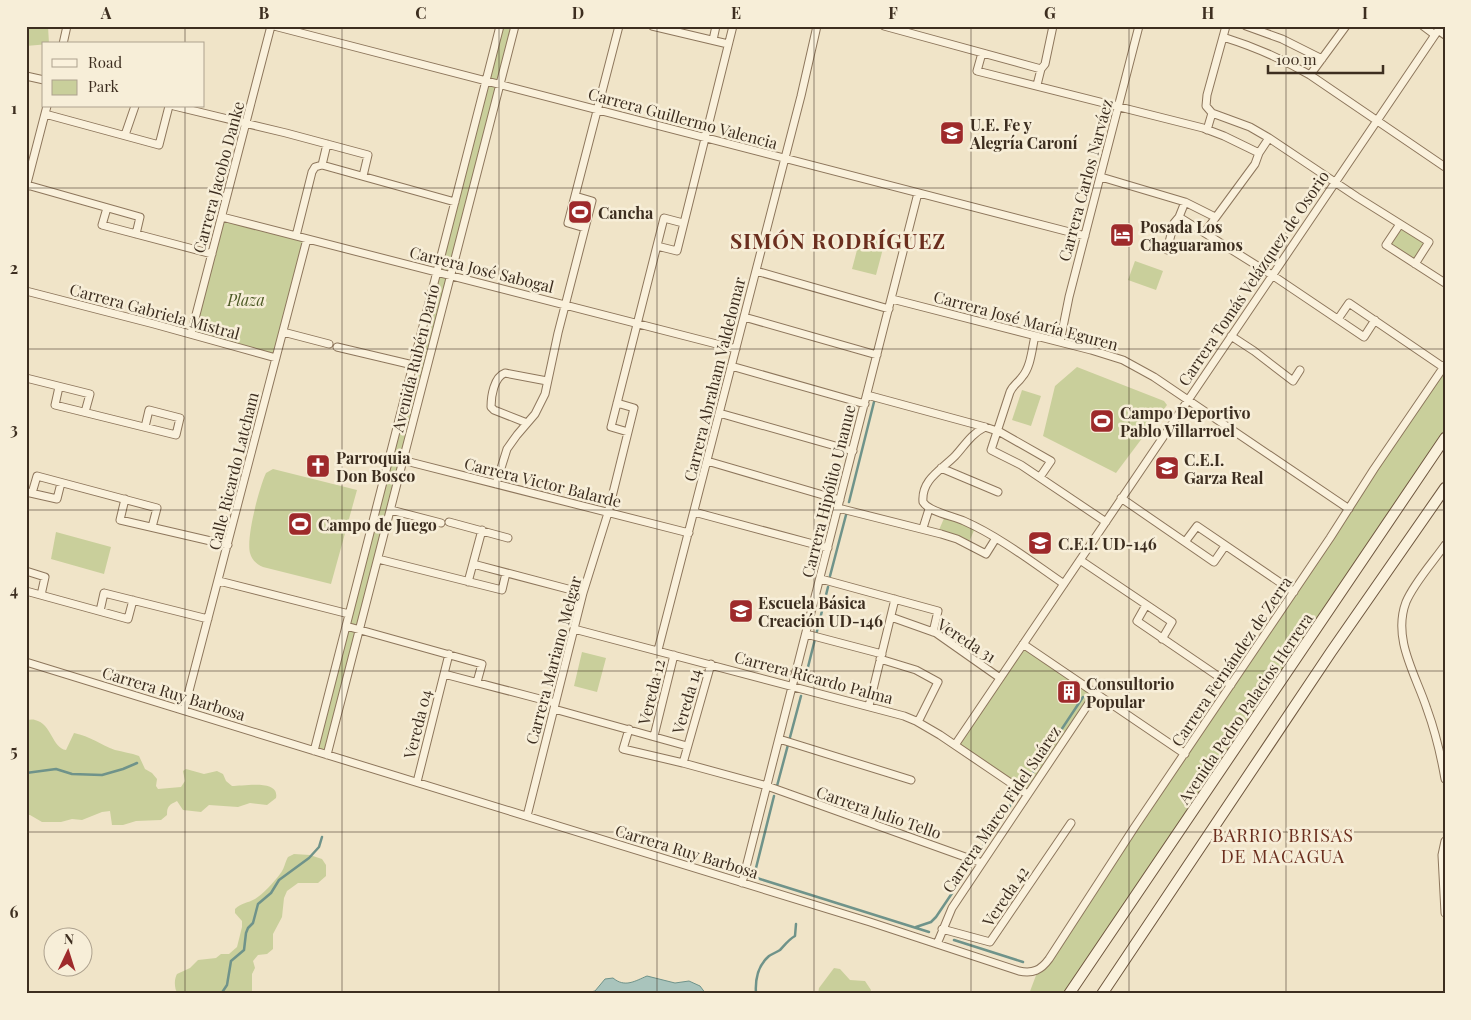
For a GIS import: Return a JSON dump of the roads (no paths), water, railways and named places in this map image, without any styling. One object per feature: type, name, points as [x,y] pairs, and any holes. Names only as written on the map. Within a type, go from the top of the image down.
[{"type":"main road","name":"Avenida Pedro Palacios Herrera","points":[[1069,994],[1445,438]]},
{"type":"main road","points":[[1102,994],[1331,652],[1445,488]]},
{"type":"street","points":[[63,42],[67,26]]},
{"type":"street","name":"Carrera Guillermo Valencia","points":[[273,26],[1085,236]]},
{"type":"street","name":"Carrera Jacobo Danke","points":[[191,334],[273,26]]},
{"type":"street","name":"Avenida Rubén Darío","points":[[314,751],[500,26]]},
{"type":"street","name":"Avenida Rubén Darío","points":[[327,755],[515,26]]},
{"type":"street","points":[[585,228],[568,223],[619,26]]},
{"type":"street","points":[[652,26],[728,44]]},
{"type":"street","points":[[713,40],[716,26]]},
{"type":"street","points":[[657,246],[677,251],[733,26]]},
{"type":"street","name":"Carrera Abraham Valdelomar","points":[[658,650],[785,158],[817,26]]},
{"type":"street","points":[[884,26],[911,30],[982,53],[1041,69]]},
{"type":"street","points":[[1037,85],[1053,26]]},
{"type":"street","name":"Carrera Carlos Narváez","points":[[1060,342],[1069,297],[1139,26]]},
{"type":"street","points":[[1226,26],[1206,106],[1212,113],[1250,128],[1269,138],[1429,242],[1415,264]]},
{"type":"street","points":[[1246,26],[1282,39],[1322,59]]},
{"type":"street","points":[[1310,75],[1346,26]]},
{"type":"street","points":[[1423,26],[1440,32]]},
{"type":"street","name":"Carrera Tomás Velázquez de Osorio","points":[[955,745],[1334,182],[1440,32]]},
{"type":"street","points":[[1223,37],[1272,54],[1310,75],[1444,165]]},
{"type":"street","points":[[982,53],[978,71],[1207,130],[1259,153]]},
{"type":"street","points":[[26,76],[42,80]]},
{"type":"street","points":[[125,136],[134,108]]},
{"type":"street","points":[[136,234],[140,217],[27,186],[46,110],[159,145],[168,108]]},
{"type":"street","points":[[182,108],[368,155],[363,176]]},
{"type":"street","points":[[1207,130],[1212,113]]},
{"type":"street","points":[[1205,232],[1255,164],[1259,153],[1269,138]]},
{"type":"street","points":[[322,165],[327,144]]},
{"type":"street","points":[[296,236],[312,172],[315,167],[322,165],[455,202]]},
{"type":"street","points":[[1101,178],[1185,202],[1216,217]]},
{"type":"street","name":"Carrera Hipólito Unanue","points":[[742,883],[767,786],[785,741],[793,686],[812,636],[821,578],[828,548],[918,193]]},
{"type":"street","points":[[496,484],[507,449],[538,410],[544,394],[592,201],[574,196]]},
{"type":"street","points":[[1167,250],[1174,223],[1185,202]]},
{"type":"street","points":[[107,208],[102,225],[212,254]]},
{"type":"street","name":"Carrera José Sabogal","points":[[222,217],[736,349]]},
{"type":"street","points":[[628,432],[611,427],[664,218],[683,223]]},
{"type":"street","points":[[1178,218],[1205,232],[1364,337],[1374,320]]},
{"type":"street","points":[[1400,224],[1386,245],[1445,283]]},
{"type":"street","name":"Calle Ricardo Latcham","points":[[184,710],[307,239]]},
{"type":"street","points":[[756,271],[889,308]]},
{"type":"street","name":"Carrera Gabriela Mistral","points":[[26,292],[191,334],[276,358]]},
{"type":"street","name":"Carrera José María Eguren","points":[[892,299],[1123,360],[1151,374],[1349,509]]},
{"type":"street","points":[[1338,319],[1349,303],[1444,366]]},
{"type":"street","points":[[744,317],[877,355]]},
{"type":"street","points":[[283,332],[328,344]]},
{"type":"street","points":[[1035,336],[1028,366],[1024,376],[1012,387],[990,450],[1013,460],[1106,522]]},
{"type":"street","points":[[1231,336],[1293,380],[1300,370]]},
{"type":"street","points":[[337,346],[414,365]]},
{"type":"street","points":[[731,366],[865,404]]},
{"type":"street","name":"Carrera Fernández de Zerra","points":[[1038,970],[1046,963],[1134,828],[1444,366]]},
{"type":"street","points":[[527,423],[494,410],[491,407],[493,392],[498,378],[505,373],[547,381]]},
{"type":"street","points":[[26,378],[90,394],[85,412]]},
{"type":"street","points":[[59,387],[55,405],[176,435],[180,418],[149,410],[145,427]]},
{"type":"street","points":[[867,396],[998,431],[1051,461],[1040,477]]},
{"type":"street","name":"Carrera Mariano Melgar","points":[[527,816],[583,592],[608,512],[634,408],[617,403]]},
{"type":"street","points":[[719,413],[853,451]]},
{"type":"street","points":[[985,427],[972,435],[956,455],[929,481],[924,489],[923,502],[929,509],[963,521],[996,538],[1064,584]]},
{"type":"street","name":"Carrera Victor Balarde","points":[[390,457],[689,533]]},
{"type":"street","points":[[707,461],[840,500]]},
{"type":"street","points":[[941,468],[998,492]]},
{"type":"street","points":[[61,483],[57,499],[29,493],[36,476],[157,508],[152,527]]},
{"type":"street","points":[[1121,498],[1214,562],[1225,546]]},
{"type":"street","points":[[125,500],[120,520],[228,545]]},
{"type":"street","points":[[838,508],[923,528],[957,539],[986,554],[996,538]]},
{"type":"street","points":[[923,528],[929,509]]},
{"type":"street","points":[[391,510],[482,530],[508,538]]},
{"type":"street","points":[[694,512],[828,548]]},
{"type":"street","points":[[1185,542],[1196,526],[1294,592]]},
{"type":"street","points":[[468,582],[482,530]]},
{"type":"street","points":[[1445,545],[1409,596],[1402,627],[1407,658],[1428,710],[1445,779]]},
{"type":"street","points":[[378,559],[502,590],[506,573]]},
{"type":"street","points":[[1080,560],[1172,622],[1162,639]]},
{"type":"street","points":[[473,564],[583,592]]},
{"type":"street","points":[[26,571],[45,577],[41,595]]},
{"type":"street","name":"Vereda 31","points":[[821,578],[938,611],[933,632]]},
{"type":"street","points":[[219,581],[349,614]]},
{"type":"street","points":[[26,591],[128,619],[133,600]]},
{"type":"street","points":[[100,611],[104,593],[208,619]]},
{"type":"street","points":[[869,706],[895,599]]},
{"type":"street","points":[[1146,605],[1136,621],[1231,685]]},
{"type":"street","name":"Vereda 31","points":[[890,617],[933,632],[1000,678]]},
{"type":"street","points":[[346,626],[482,664],[478,682]]},
{"type":"street","name":"Carrera Ricardo Palma","points":[[574,629],[904,716],[918,722],[955,745],[1027,794]]},
{"type":"street","points":[[812,636],[881,656],[916,670],[938,682],[918,722]]},
{"type":"street","points":[[1023,644],[1185,754]]},
{"type":"street","name":"Vereda 04","points":[[417,782],[449,654]]},
{"type":"street","name":"Vereda 12","points":[[654,736],[674,655]]},
{"type":"street","name":"Carrera Ruy Barbosa","points":[[26,662],[870,922],[1019,971],[1038,970]]},
{"type":"street","name":"Vereda 14","points":[[683,763],[711,664]]},
{"type":"street","points":[[444,674],[478,682],[687,746]]},
{"type":"street","name":"Carrera Marco Fidel Suárez","points":[[937,944],[952,908],[1095,694]]},
{"type":"street","name":"Carrera Julio Tello","points":[[628,729],[623,749],[767,786],[982,862]]},
{"type":"street","points":[[785,741],[911,780]]},
{"type":"street","name":"Vereda 42","points":[[942,929],[990,942],[1070,823]]},
{"type":"street","points":[[1445,841],[1442,855],[1445,914]]},
{"type":"water","points":[[647,976],[675,983],[689,981],[700,986],[706,994],[581,994],[595,991],[605,979],[613,978],[626,983]]},
{"type":"waterway","points":[[849,502],[874,402]]},
{"type":"waterway","points":[[830,576],[846,515]]},
{"type":"waterway","points":[[805,679],[828,587]]},
{"type":"waterway","points":[[777,786],[801,696]]},
{"type":"waterway","points":[[1024,786],[1083,697]]},
{"type":"waterway","points":[[26,773],[56,769],[72,774],[102,775],[137,763]]},
{"type":"waterway","points":[[774,796],[756,868],[756,877],[929,932]]},
{"type":"waterway","points":[[977,855],[1016,797]]},
{"type":"waterway","points":[[221,994],[227,985],[231,961],[244,950],[246,933],[253,923],[258,904],[271,893],[279,880],[309,858],[319,847],[322,837]]},
{"type":"waterway","points":[[916,927],[931,922],[936,917],[971,865]]},
{"type":"waterway","points":[[756,994],[759,969],[769,956],[780,950],[795,936],[796,924]]},
{"type":"waterway","points":[[954,940],[1023,962]]},
{"type":"place","name":"U.E. Fe y Alegría Caroní","points":[[952,133]]},
{"type":"place","name":"Cancha","points":[[580,212]]},
{"type":"place","name":"Posada Los Chaguaramos","points":[[1122,235]]},
{"type":"place","name":"Campo Deportivo Pablo Villarroel","points":[[1102,421]]},
{"type":"place","name":"Parroquia Don Bosco","points":[[318,466]]},
{"type":"place","name":"C.E.I. Garza Real","points":[[1167,468]]},
{"type":"place","name":"Campo de Juego","points":[[300,524]]},
{"type":"place","name":"C.E.I. UD-146","points":[[1040,543]]},
{"type":"place","name":"Escuela Básica Creación UD-146","points":[[741,611]]},
{"type":"place","name":"Consultorio Popular","points":[[1069,692]]},
{"type":"district","name":"SIMÓN RODRÍGUEZ","points":[[838,240]]},
{"type":"district","name":"BARRIO BRISAS DE MACAGUA","points":[[1283,845]]},
{"type":"park label","name":"Plaza","points":[[246,299]]}]
